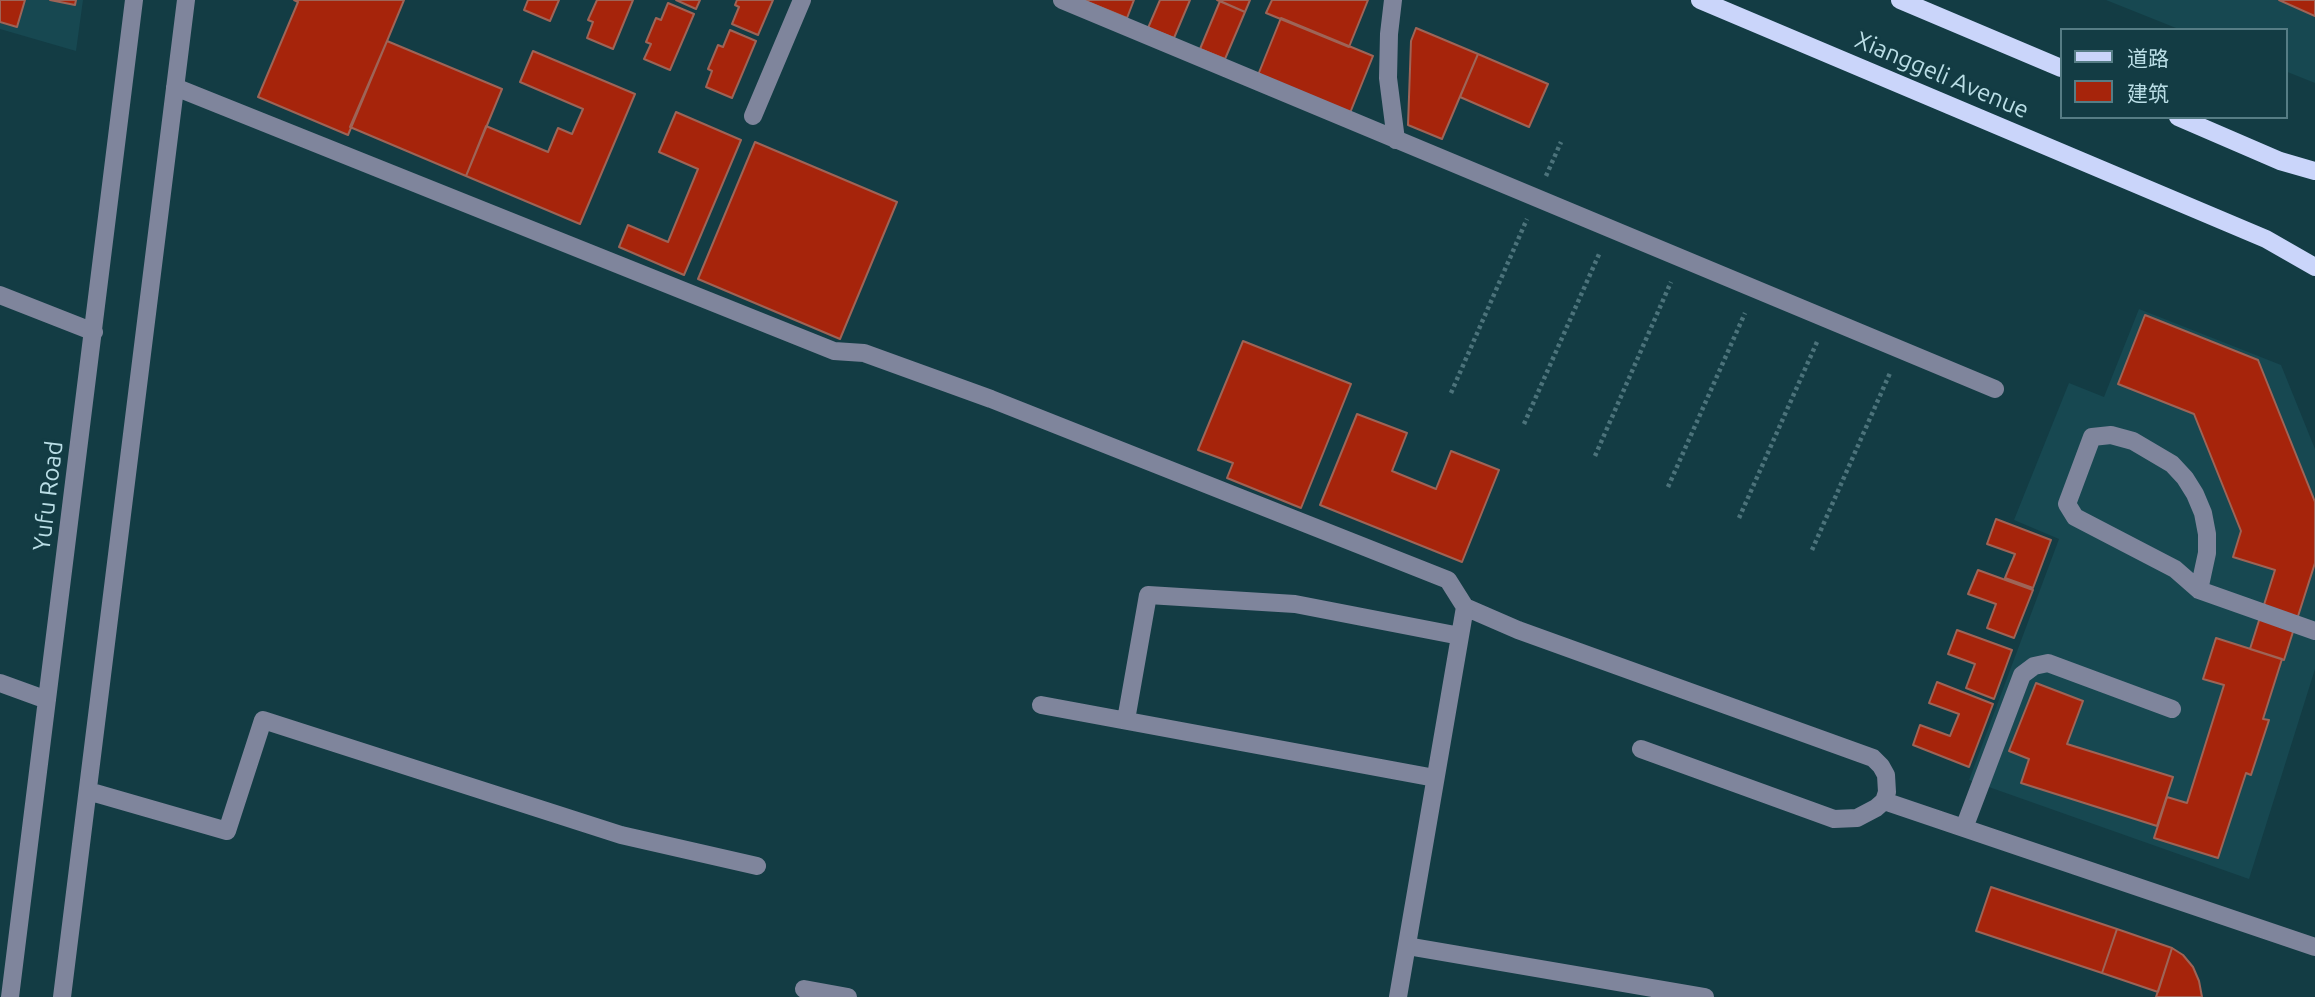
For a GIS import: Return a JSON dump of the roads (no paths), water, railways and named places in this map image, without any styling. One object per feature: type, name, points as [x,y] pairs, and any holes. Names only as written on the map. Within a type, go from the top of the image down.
[{"type":"main road","name":"Xianggeli Avenue","points":[[1700,0],[2266,239],[2315,267]]},
{"type":"main road","points":[[1900,0],[2060,68]]},
{"type":"main road","points":[[2183,119],[2280,160],[2315,171]]},
{"type":"street","name":"Yufu Road","points":[[10,997],[134,0]]},
{"type":"street","points":[[62,997],[186,0]]},
{"type":"street","points":[[753,116],[802,0]]},
{"type":"street","points":[[1062,0],[1996,389]]},
{"type":"street","points":[[1393,0],[1388,34],[1388,78],[1396,140]]},
{"type":"street","points":[[175,87],[834,351],[864,353],[978,395],[1448,580],[1465,607],[1518,630],[1873,758],[1881,766],[1888,784],[1884,801],[1876,808],[1857,818],[1834,819],[1641,748]]},
{"type":"street","points":[[0,295],[94,332]]},
{"type":"street","points":[[2199,590],[2206,562],[2207,534],[2203,513],[2185,478],[2172,464],[2133,441],[2111,435],[2092,437],[2067,504],[2075,517],[2175,569],[2199,590],[2315,631]]},
{"type":"street","points":[[1126,720],[1148,595],[1295,604],[1460,636]]},
{"type":"street","points":[[1398,997],[1465,607]]},
{"type":"street","points":[[1964,828],[2022,675],[2034,666],[2048,663],[2172,709]]},
{"type":"street","points":[[0,683],[47,699]]},
{"type":"street","points":[[1041,705],[1436,778]]},
{"type":"street","points":[[88,791],[227,831],[263,720],[621,835],[757,866]]},
{"type":"street","points":[[1884,801],[2315,947]]},
{"type":"street","points":[[1407,946],[1705,997]]},
{"type":"street","points":[[804,989],[848,997]]}]
